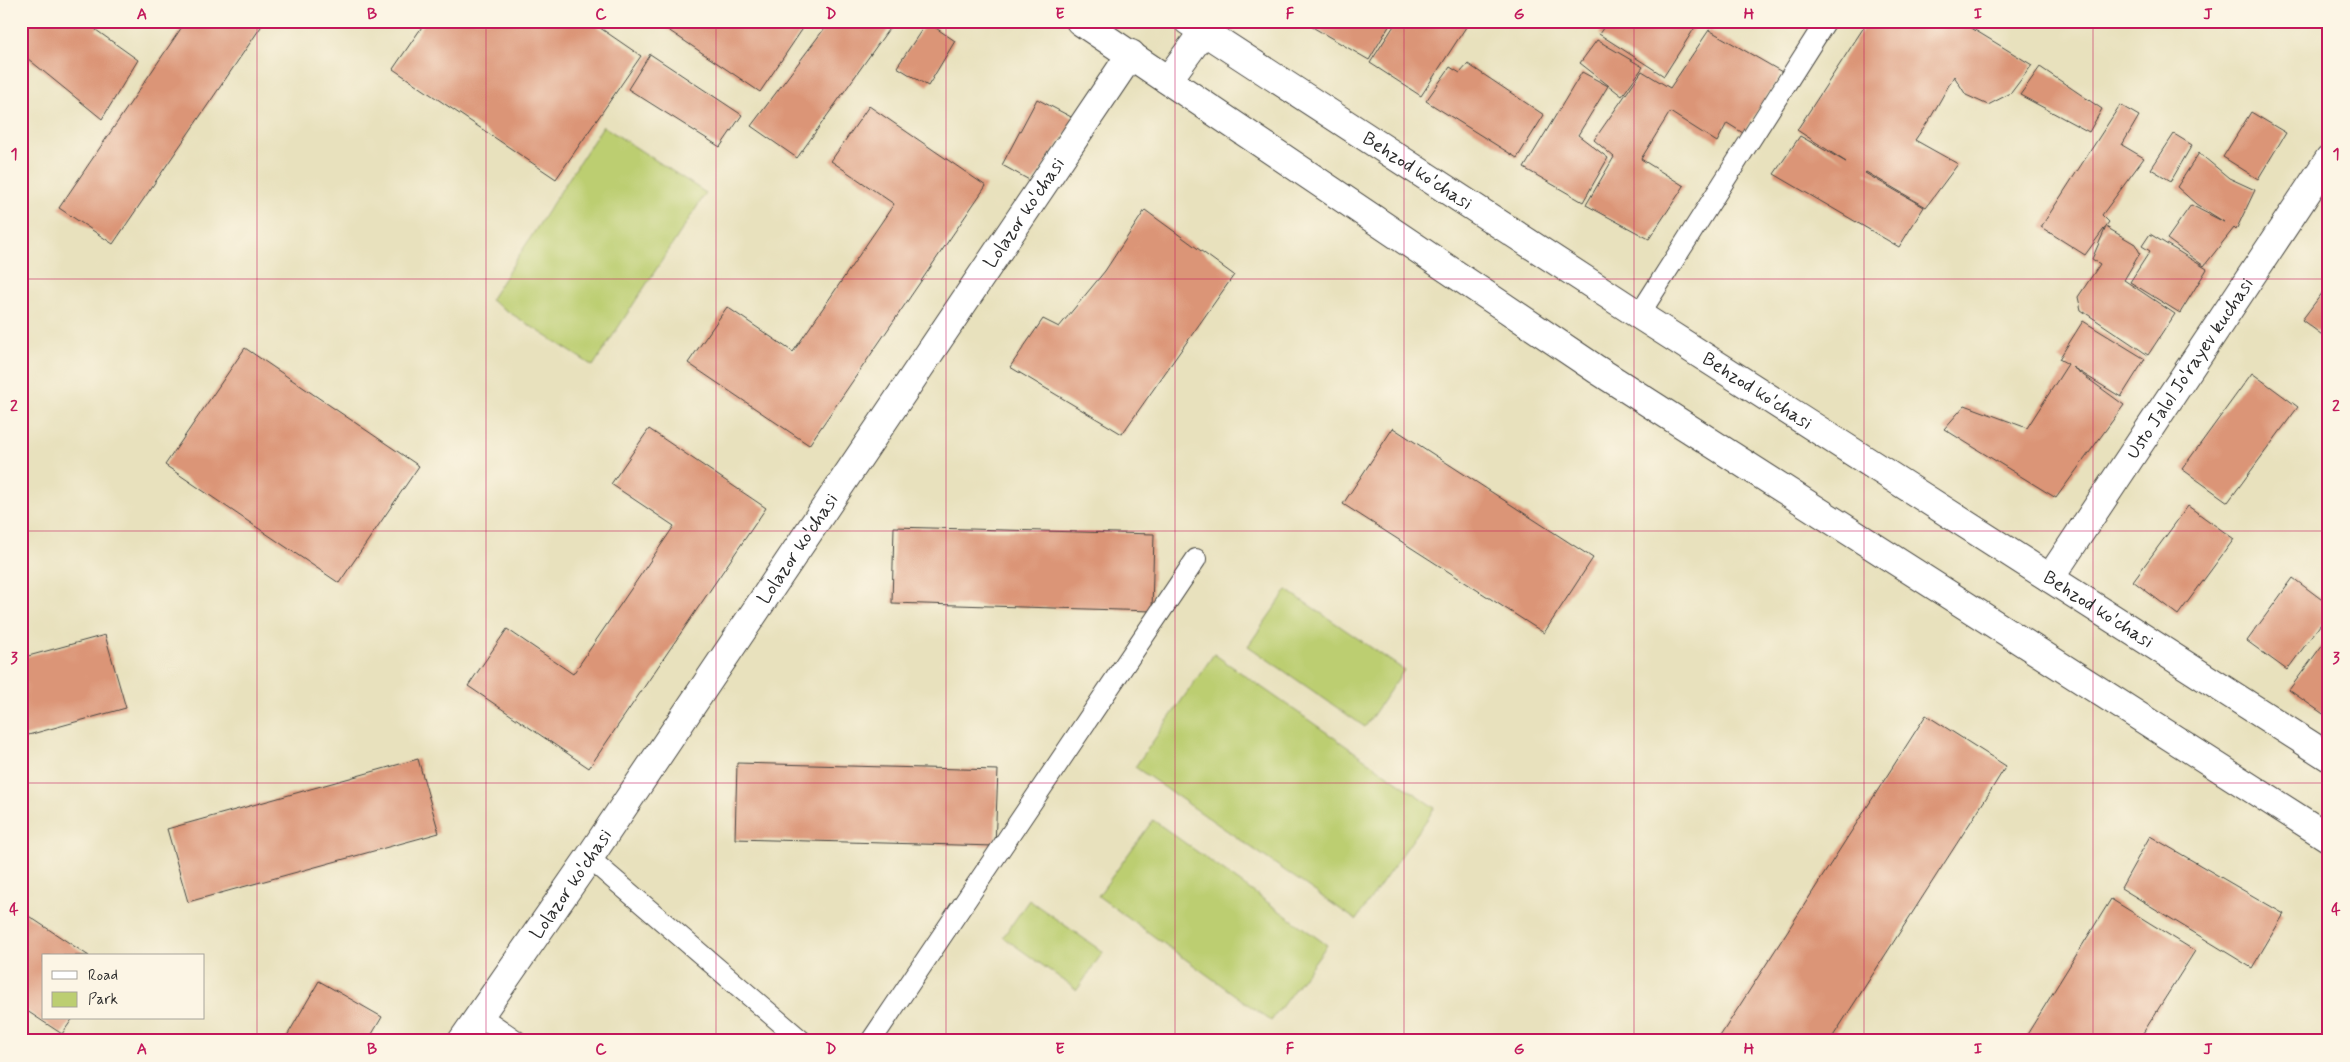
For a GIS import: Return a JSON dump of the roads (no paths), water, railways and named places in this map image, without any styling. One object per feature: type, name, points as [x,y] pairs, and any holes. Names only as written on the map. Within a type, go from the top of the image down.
[{"type":"street","points":[[1080,21],[1596,369],[2329,838]]},
{"type":"street","points":[[1168,80],[1201,25]]},
{"type":"street","name":"Behzod ko'chasi","points":[[1201,25],[1639,315],[2329,757]]},
{"type":"street","name":"Lolazor ko'chasi","points":[[462,1041],[589,858],[1130,54]]},
{"type":"street","name":"Usto Jalol Jo'rayev kuchasi","points":[[2050,578],[2329,159]]},
{"type":"lane","points":[[1639,315],[1826,21]]},
{"type":"lane","points":[[871,1041],[1196,559]]},
{"type":"lane","points":[[589,858],[802,1041]]},
{"type":"lane","points":[[479,1015],[517,1041]]}]
